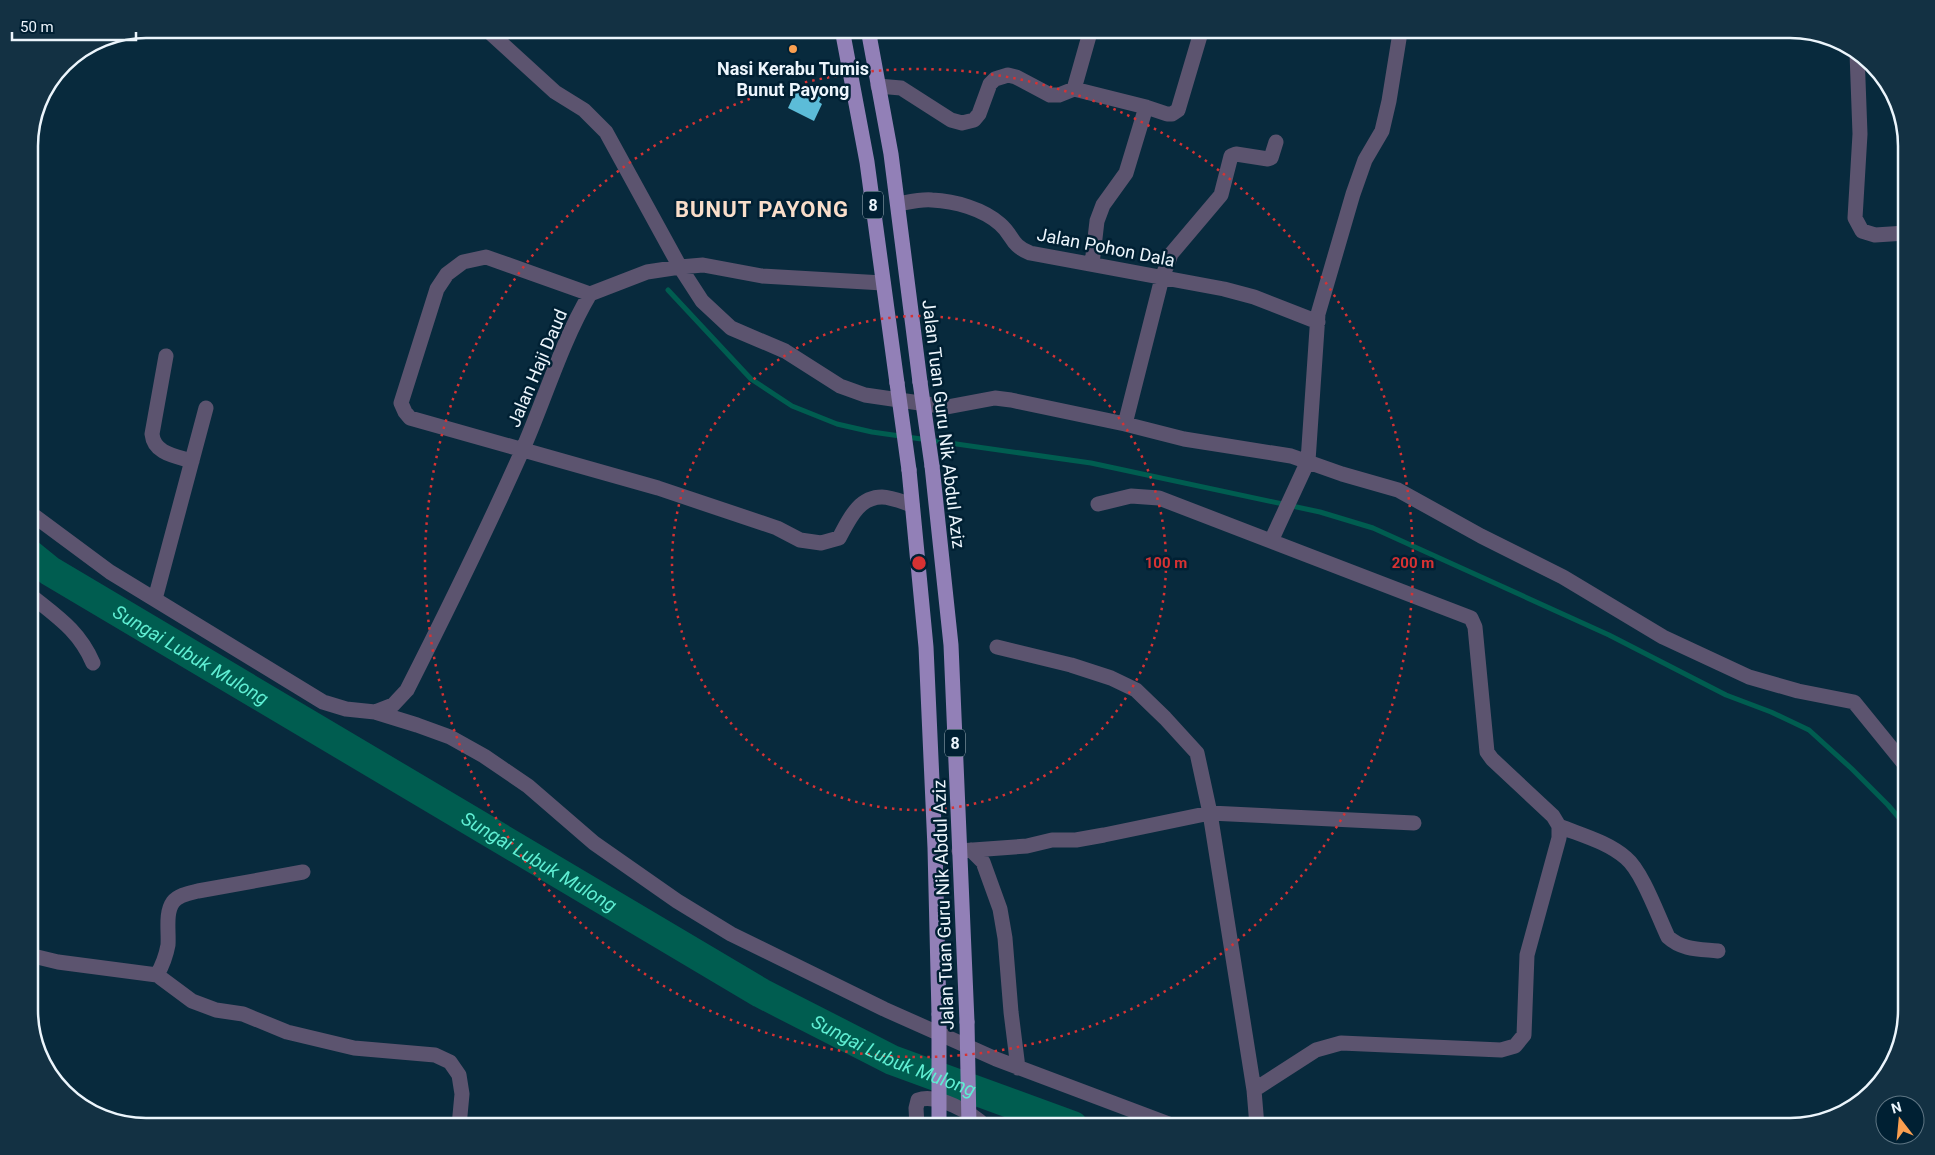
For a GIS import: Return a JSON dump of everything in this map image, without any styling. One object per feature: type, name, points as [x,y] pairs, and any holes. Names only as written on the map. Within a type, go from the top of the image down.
[{"type":"main road","name":"Jalan Tuan Guru Nik Abdul Aziz","points":[[844,38],[867,162],[897,383],[912,505],[926,647],[935,848],[940,1118]]},
{"type":"main road","name":"Jalan Tuan Guru Nik Abdul Aziz","points":[[870,38],[891,154],[898,204],[932,466],[951,645],[966,850],[969,1118]]},
{"type":"street","points":[[496,38],[555,92],[584,110],[606,132],[680,266],[702,301],[731,328],[785,351],[840,386],[865,396],[947,407],[996,398],[1125,424],[1184,439],[1291,456],[1342,474],[1398,490],[1481,536],[1563,577],[1663,637],[1748,677],[1798,691],[1854,702],[1898,756]]},
{"type":"street","points":[[1074,89],[1088,38]]},
{"type":"street","points":[[878,86],[901,88],[952,120],[962,123],[974,120],[979,114],[990,84],[1008,75],[1050,94],[1059,95],[1074,89],[1172,114],[1178,110],[1199,38]]},
{"type":"street","points":[[1271,541],[1308,461],[1318,314],[1353,194],[1365,160],[1382,132],[1399,38]]},
{"type":"street","points":[[1857,62],[1860,134],[1855,218],[1862,231],[1875,235],[1897,234]]},
{"type":"street","points":[[1092,264],[1097,222],[1103,205],[1126,173],[1146,107]]},
{"type":"street","points":[[1125,424],[1162,278],[1171,254],[1221,195],[1231,156],[1236,154],[1268,159],[1271,158],[1276,142]]},
{"type":"street","name":"Jalan Pohon Dala","points":[[898,204],[930,200],[952,202],[982,212],[998,223],[1018,248],[1030,253],[1224,288],[1254,297],[1318,322]]},
{"type":"street","points":[[883,283],[762,276],[703,265],[680,266],[647,272],[590,294],[486,257],[463,262],[447,274],[437,289],[401,403],[410,418],[658,488],[776,528],[800,540],[821,543],[838,538],[857,508],[866,500],[882,497],[912,505]]},
{"type":"street","name":"Jalan Haji Daud","points":[[375,712],[393,704],[407,690],[472,561],[523,449],[569,335],[590,294]]},
{"type":"street","points":[[166,356],[152,441],[159,450],[192,461]]},
{"type":"street","points":[[155,600],[206,408]]},
{"type":"street","points":[[1098,504],[1131,496],[1159,498],[1471,618],[1475,627],[1487,752],[1492,759],[1553,816],[1560,826],[1614,849],[1627,859],[1641,880],[1668,936],[1674,942],[1683,947],[1718,951]]},
{"type":"street","points":[[38,519],[110,572],[323,702],[346,710],[375,712],[450,737],[484,756],[528,786],[594,843],[677,901],[731,934],[884,1009],[1018,1068],[1152,1118]]},
{"type":"street","points":[[38,602],[72,630],[87,649],[93,663]]},
{"type":"street","points":[[997,647],[1071,665],[1111,678],[1136,690],[1165,718],[1197,754],[1210,813],[1254,1090],[1256,1118]]},
{"type":"street","points":[[966,850],[1027,846],[1052,840],[1076,840],[1104,836],[1210,813],[1414,823]]},
{"type":"street","points":[[1254,1090],[1316,1050],[1341,1043],[1502,1050],[1515,1046],[1524,1035],[1527,955],[1559,838],[1560,826]]},
{"type":"street","points":[[966,850],[983,862],[1000,909],[1005,938],[1018,1068]]},
{"type":"street","points":[[156,975],[164,962],[168,947],[170,911],[174,901],[183,895],[198,890],[303,872]]},
{"type":"street","points":[[38,957],[58,962],[156,975],[192,1001],[216,1010],[243,1014],[287,1032],[354,1048],[435,1055],[450,1062],[459,1075],[462,1094],[460,1118]]},
{"type":"street","points":[[917,1118],[918,1100],[924,1097],[958,1106],[977,1118]]},
{"type":"building","points":[[808,85],[824,92],[819,102],[822,104],[814,121],[788,108],[796,91],[804,95]]},
{"type":"waterway","points":[[668,290],[751,379],[792,406],[837,424],[872,432],[1091,463],[1320,512],[1373,528],[1609,635],[1726,695],[1771,712],[1809,730],[1852,769],[1898,816]]},
{"type":"waterway","name":"Sungai Lubuk Mulong","points":[[38,561],[50,571],[761,993],[892,1060],[1051,1118]]},
{"type":"place","name":"Nasi Kerabu Tumis Bunut Payong","points":[[793,49]]},
{"type":"district","name":"BUNUT PAYONG","points":[[762,209]]}]
